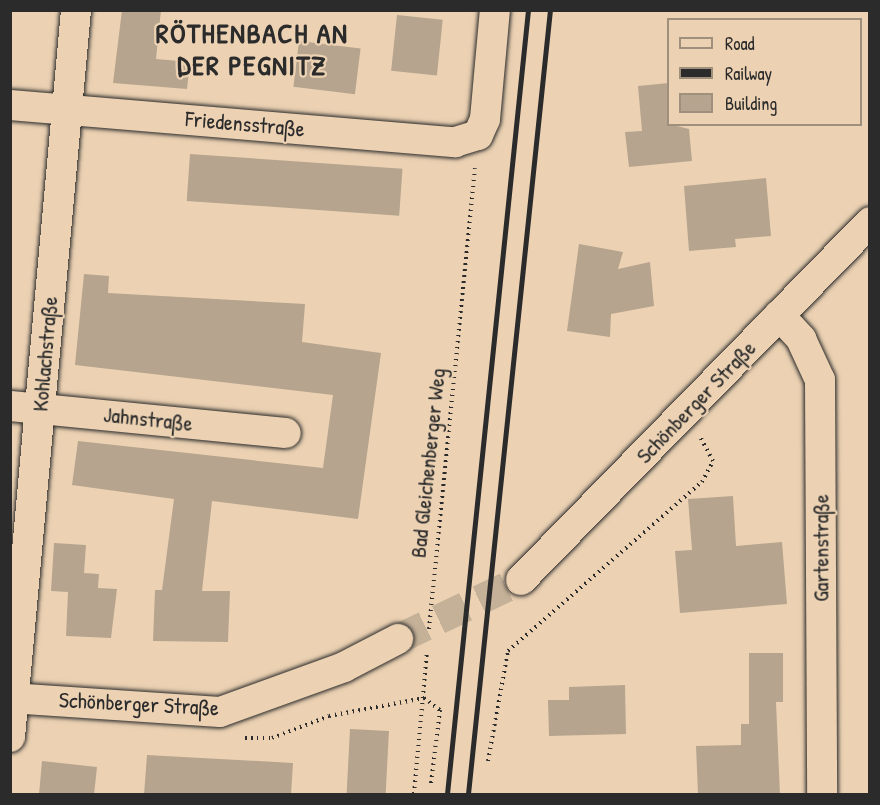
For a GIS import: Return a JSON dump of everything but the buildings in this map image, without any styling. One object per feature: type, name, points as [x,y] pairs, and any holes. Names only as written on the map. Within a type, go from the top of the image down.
[{"type":"street","name":"Kohlachstraße","points":[[10,737],[69,108],[76,10]]},
{"type":"street","points":[[478,135],[485,119],[495,10]]},
{"type":"street","name":"Friedensstraße","points":[[10,105],[69,108],[455,142],[478,135]]},
{"type":"street","name":"Schönberger Straße","points":[[521,580],[682,418],[870,222]]},
{"type":"street","name":"Gartenstraße","points":[[779,315],[801,339],[820,380],[822,795]]},
{"type":"street","name":"Jahnstraße","points":[[10,406],[286,433]]},
{"type":"street","name":"Schönberger Straße","points":[[13,698],[220,712],[344,667],[398,639]]},
{"type":"path","name":"Bad Gleichenberger Weg","points":[[414,795],[478,135]]},
{"type":"path","points":[[488,761],[508,651],[702,482],[713,460],[682,418]]},
{"type":"path","points":[[220,712],[245,738],[272,738],[328,716],[424,698],[440,710],[431,783]]},
{"type":"tunnel","points":[[398,639],[521,580]]},
{"type":"railway","points":[[447,794],[528,10]]},
{"type":"railway","points":[[468,794],[550,10]]},
{"type":"district","name":"RÖTHENBACH AN DER PEGNITZ","points":[[252,49]]}]
